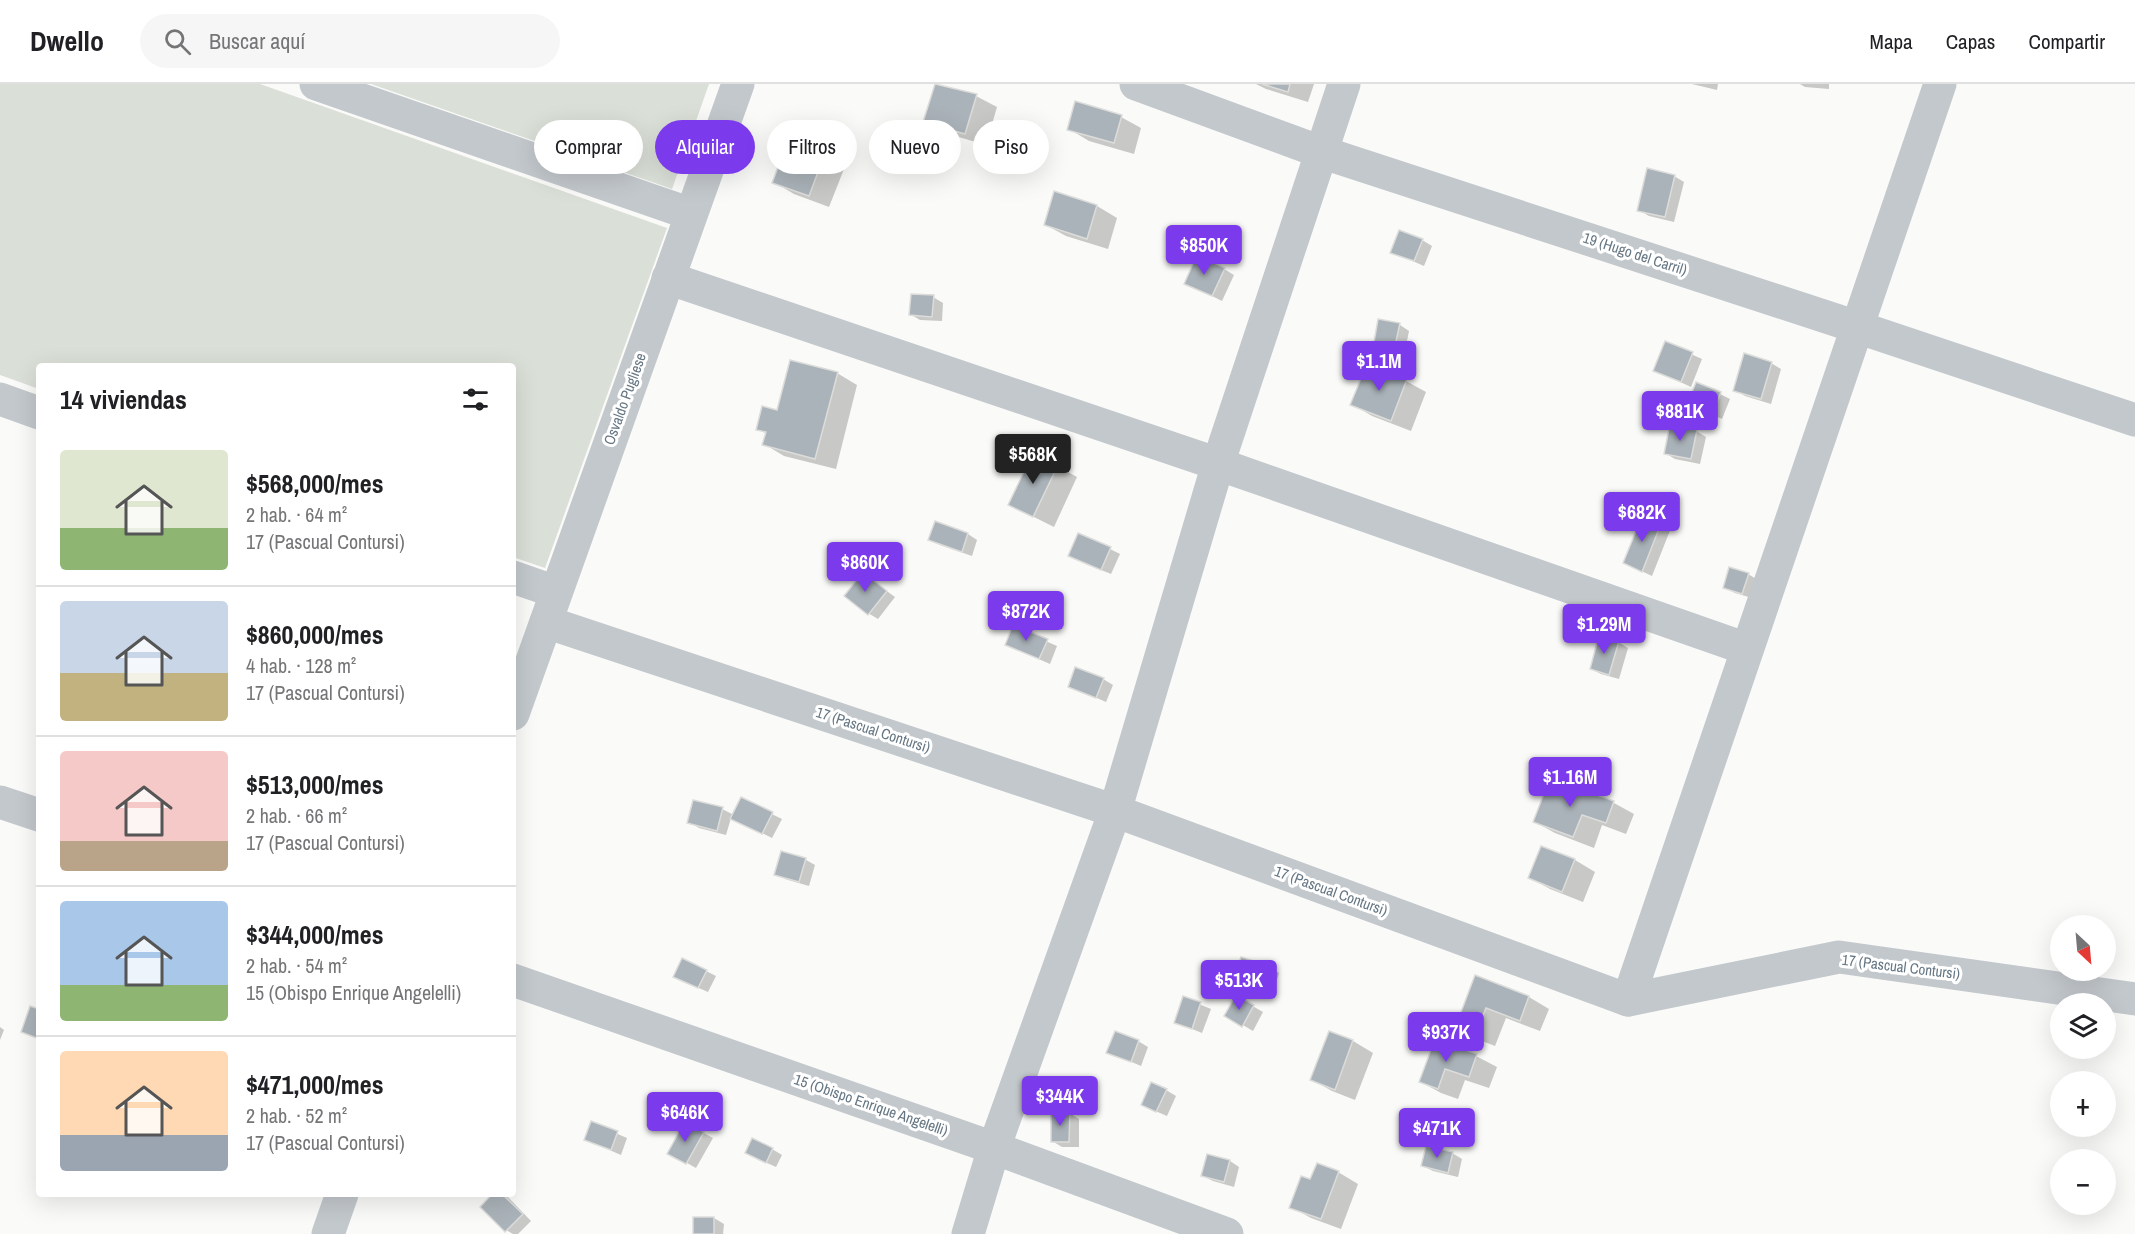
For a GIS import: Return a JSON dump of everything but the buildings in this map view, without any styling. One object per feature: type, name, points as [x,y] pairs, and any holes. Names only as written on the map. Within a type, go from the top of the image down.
[{"type":"street","points":[[316,84],[691,214]]},
{"type":"street","name":"Osvaldo Pugliese","points":[[516,706],[738,84]]},
{"type":"street","name":"19 (Hugo del Carril)","points":[[1136,84],[1321,152],[2135,420]]},
{"type":"street","points":[[968,1234],[994,1148],[1115,811],[1218,464],[1344,84]]},
{"type":"street","points":[[1628,1000],[1940,84]]},
{"type":"street","points":[[668,278],[1218,464],[1747,649]]},
{"type":"street","points":[[0,399],[36,412]]},
{"type":"street","name":"17 (Pascual Contursi)","points":[[516,579],[551,607],[1628,1000],[1839,957],[2135,999]]},
{"type":"street","points":[[0,802],[36,814]]},
{"type":"street","name":"15 (Obispo Enrique Angelelli)","points":[[516,981],[994,1148],[1227,1234]]},
{"type":"street","points":[[328,1234],[341,1197]]},
{"type":"shaded area","points":[[0,84],[260,84],[667,228],[545,568],[516,558],[516,363],[36,363],[36,388],[0,375]]},
{"type":"shaded area","points":[[371,84],[709,84],[696,120],[655,120],[655,174],[677,174],[672,189],[629,174],[643,174],[643,120],[534,120],[534,141]]}]
